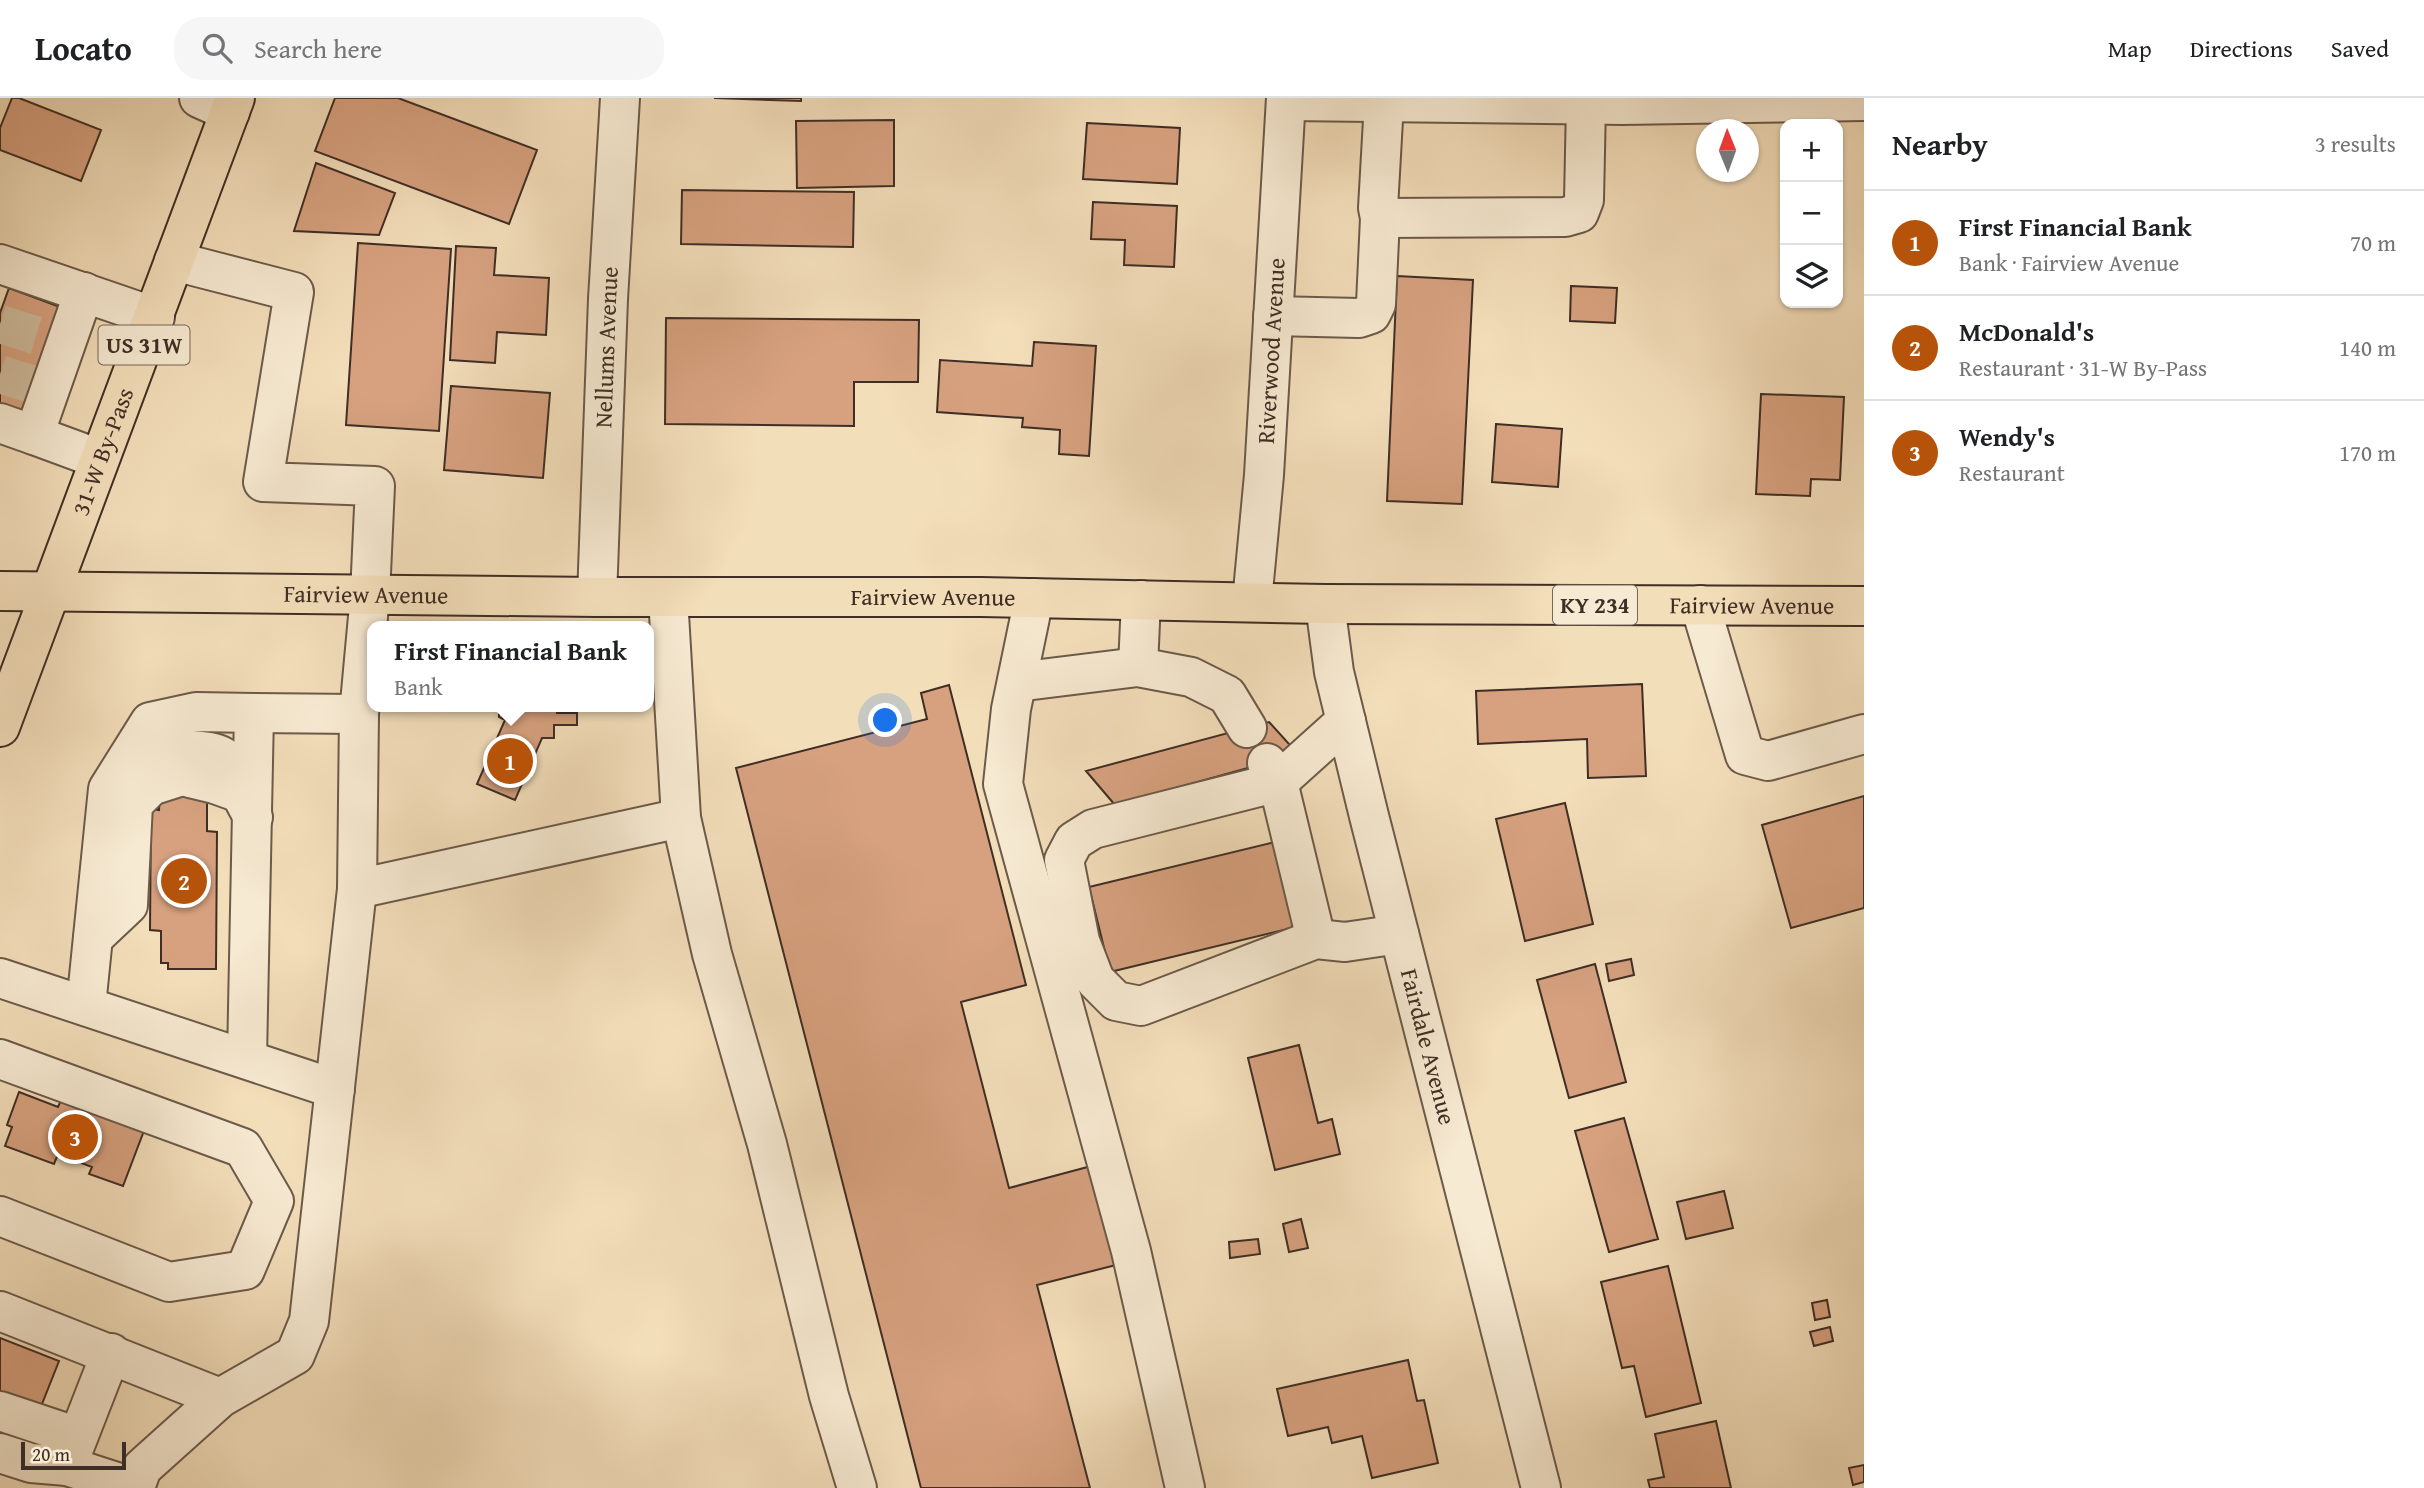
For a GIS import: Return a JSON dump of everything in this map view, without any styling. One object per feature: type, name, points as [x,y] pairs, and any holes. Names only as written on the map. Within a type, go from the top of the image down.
[{"type":"main road","name":"31-W By-Pass","points":[[0,727],[49,591],[155,317],[221,103]]},
{"type":"main road","name":"Fairview Avenue","points":[[0,591],[1034,598],[1325,604],[1864,606]]},
{"type":"street","name":"Nellums Avenue","points":[[597,597],[608,299],[620,98]]},
{"type":"street","points":[[1286,100],[1586,104],[1757,100],[1864,101]]},
{"type":"street","name":"Riverwood Avenue","points":[[1252,602],[1264,475],[1286,100]]},
{"type":"street","points":[[1273,316],[1359,318],[1371,314],[1376,304],[1380,218],[1380,101]]},
{"type":"street","points":[[1380,218],[1565,216],[1579,213],[1584,201],[1586,104]]},
{"type":"street","points":[[174,261],[294,292],[263,482],[375,486],[368,621]]},
{"type":"street","points":[[0,264],[155,317]]},
{"type":"street","points":[[84,292],[56,342],[40,387],[17,429],[99,459]]},
{"type":"street","points":[[668,597],[681,818],[712,954],[767,1144],[829,1396],[857,1488]]},
{"type":"street","points":[[1034,598],[1011,709],[1003,784],[1131,1251],[1185,1488]]},
{"type":"street","points":[[1138,667],[1141,600]]},
{"type":"street","name":"Fairdale Avenue","points":[[1325,604],[1334,672],[1346,722],[1541,1488]]},
{"type":"street","points":[[1700,605],[1745,755],[1768,761],[1864,734]]},
{"type":"street","points":[[0,1411],[135,1488],[142,1468],[220,1398],[295,1355],[309,1321],[357,889],[359,714],[367,627]]},
{"type":"street","points":[[1017,682],[1138,667],[1191,677],[1227,695],[1247,728]]},
{"type":"street","points":[[124,789],[150,722],[196,712],[359,714]]},
{"type":"street","points":[[247,1058],[247,805],[254,713]]},
{"type":"street","points":[[1346,722],[1272,773],[1093,829],[1074,841],[1063,860],[1080,941],[1094,980],[1116,1001],[1141,1006],[1316,939],[1345,942],[1399,934]]},
{"type":"street","points":[[86,1006],[108,789],[151,786],[183,764],[218,752],[229,762],[247,805]]},
{"type":"street","points":[[1272,773],[1316,939]]},
{"type":"street","points":[[357,889],[681,818]]},
{"type":"street","points":[[0,978],[335,1089]]},
{"type":"street","points":[[0,1059],[243,1148],[274,1201],[245,1270],[169,1282],[0,1216]]},
{"type":"street","points":[[0,1311],[220,1398]]},
{"type":"street","points":[[72,1451],[111,1353]]},
{"type":"street","points":[[0,1453],[31,1463],[72,1451]]},
{"type":"building","points":[[12,98],[19,98],[101,130],[81,181],[0,150],[0,128]]},
{"type":"building","points":[[335,98],[398,98],[537,150],[509,224],[315,151]]},
{"type":"building","points":[[714,98],[801,98],[801,101]]},
{"type":"building","points":[[894,120],[894,186],[797,188],[796,121]]},
{"type":"building","points":[[1087,123],[1180,128],[1177,184],[1083,179]]},
{"type":"building","points":[[316,163],[395,193],[379,235],[294,231]]},
{"type":"building","points":[[682,190],[854,192],[853,247],[681,244]]},
{"type":"building","points":[[1093,202],[1177,206],[1174,267],[1124,265],[1125,240],[1091,239]]},
{"type":"building","points":[[358,243],[451,249],[439,431],[346,425]]},
{"type":"building","points":[[456,246],[496,248],[494,275],[549,278],[546,335],[497,332],[495,363],[450,360]]},
{"type":"building","points":[[1397,276],[1473,280],[1462,504],[1387,501]]},
{"type":"building","points":[[1571,286],[1617,288],[1615,323],[1570,321]]},
{"type":"building","points":[[9,288],[60,307],[18,420],[0,414],[0,313]]},
{"type":"building","points":[[666,318],[919,320],[918,382],[854,382],[854,426],[665,424]]},
{"type":"building","points":[[1034,342],[1096,346],[1089,456],[1059,454],[1060,430],[1022,427],[1023,418],[937,412],[940,360],[1032,366]]},
{"type":"building","points":[[451,386],[550,393],[543,478],[444,470]]},
{"type":"building","points":[[1761,394],[1844,397],[1840,480],[1811,479],[1810,496],[1756,494]]},
{"type":"building","points":[[1496,424],[1562,429],[1558,487],[1492,482]]},
{"type":"building","points":[[1642,684],[1646,776],[1588,778],[1587,739],[1478,744],[1476,691]]},
{"type":"building","points":[[949,685],[1026,985],[961,1002],[1009,1188],[1095,1165],[1120,1264],[1037,1285],[1090,1488],[921,1488],[736,768],[927,719],[921,693]]},
{"type":"building","points":[[499,712],[577,713],[577,725],[554,725],[554,738],[542,738],[515,800],[477,784],[505,720],[499,717]]},
{"type":"building","points":[[1269,722],[1298,754],[1115,805],[1086,771]]},
{"type":"building","points":[[160,792],[207,792],[207,831],[217,832],[216,969],[168,969],[168,963],[161,963],[161,931],[150,930],[151,809],[159,810]]},
{"type":"building","points":[[1864,796],[1864,908],[1791,928],[1762,825]]},
{"type":"building","points":[[1565,803],[1593,924],[1525,941],[1496,819]]},
{"type":"building","points":[[1275,842],[1296,927],[1110,972],[1089,887]]},
{"type":"building","points":[[1631,959],[1634,975],[1609,981],[1606,964]]},
{"type":"building","points":[[1595,964],[1626,1082],[1569,1098],[1537,980]]},
{"type":"building","points":[[1299,1045],[1318,1123],[1332,1119],[1340,1154],[1275,1170],[1248,1058]]},
{"type":"building","points":[[19,1092],[58,1107],[62,1098],[145,1128],[123,1186],[89,1174],[92,1167],[58,1154],[54,1164],[5,1146],[12,1127],[7,1125]]},
{"type":"building","points":[[1624,1118],[1658,1239],[1609,1252],[1575,1131]]},
{"type":"building","points":[[1724,1191],[1733,1228],[1686,1239],[1677,1202]]},
{"type":"building","points":[[1301,1219],[1308,1248],[1289,1252],[1283,1224]]},
{"type":"building","points":[[1258,1239],[1260,1254],[1230,1258],[1229,1242]]},
{"type":"building","points":[[1668,1266],[1701,1403],[1646,1417],[1634,1366],[1622,1368],[1601,1282]]},
{"type":"building","points":[[1827,1300],[1830,1317],[1815,1320],[1812,1303]]},
{"type":"building","points":[[1830,1327],[1833,1341],[1814,1346],[1810,1332]]},
{"type":"building","points":[[0,1338],[59,1361],[40,1409],[0,1394]]},
{"type":"building","points":[[1408,1360],[1417,1401],[1424,1400],[1438,1463],[1372,1478],[1362,1436],[1332,1443],[1328,1427],[1288,1436],[1277,1389]]},
{"type":"building","points":[[1716,1421],[1731,1488],[1650,1488],[1648,1480],[1664,1477],[1655,1434]]},
{"type":"building","points":[[1864,1465],[1864,1482],[1853,1485],[1849,1468]]},
{"type":"tunnel","points":[[0,324],[48,339]]},
{"type":"tunnel","points":[[0,374],[31,384]]},
{"type":"place","name":"First Financial Bank","points":[[510,761]]},
{"type":"place","name":"McDonald's","points":[[184,881]]},
{"type":"place","name":"Wendy's","points":[[75,1137]]}]
